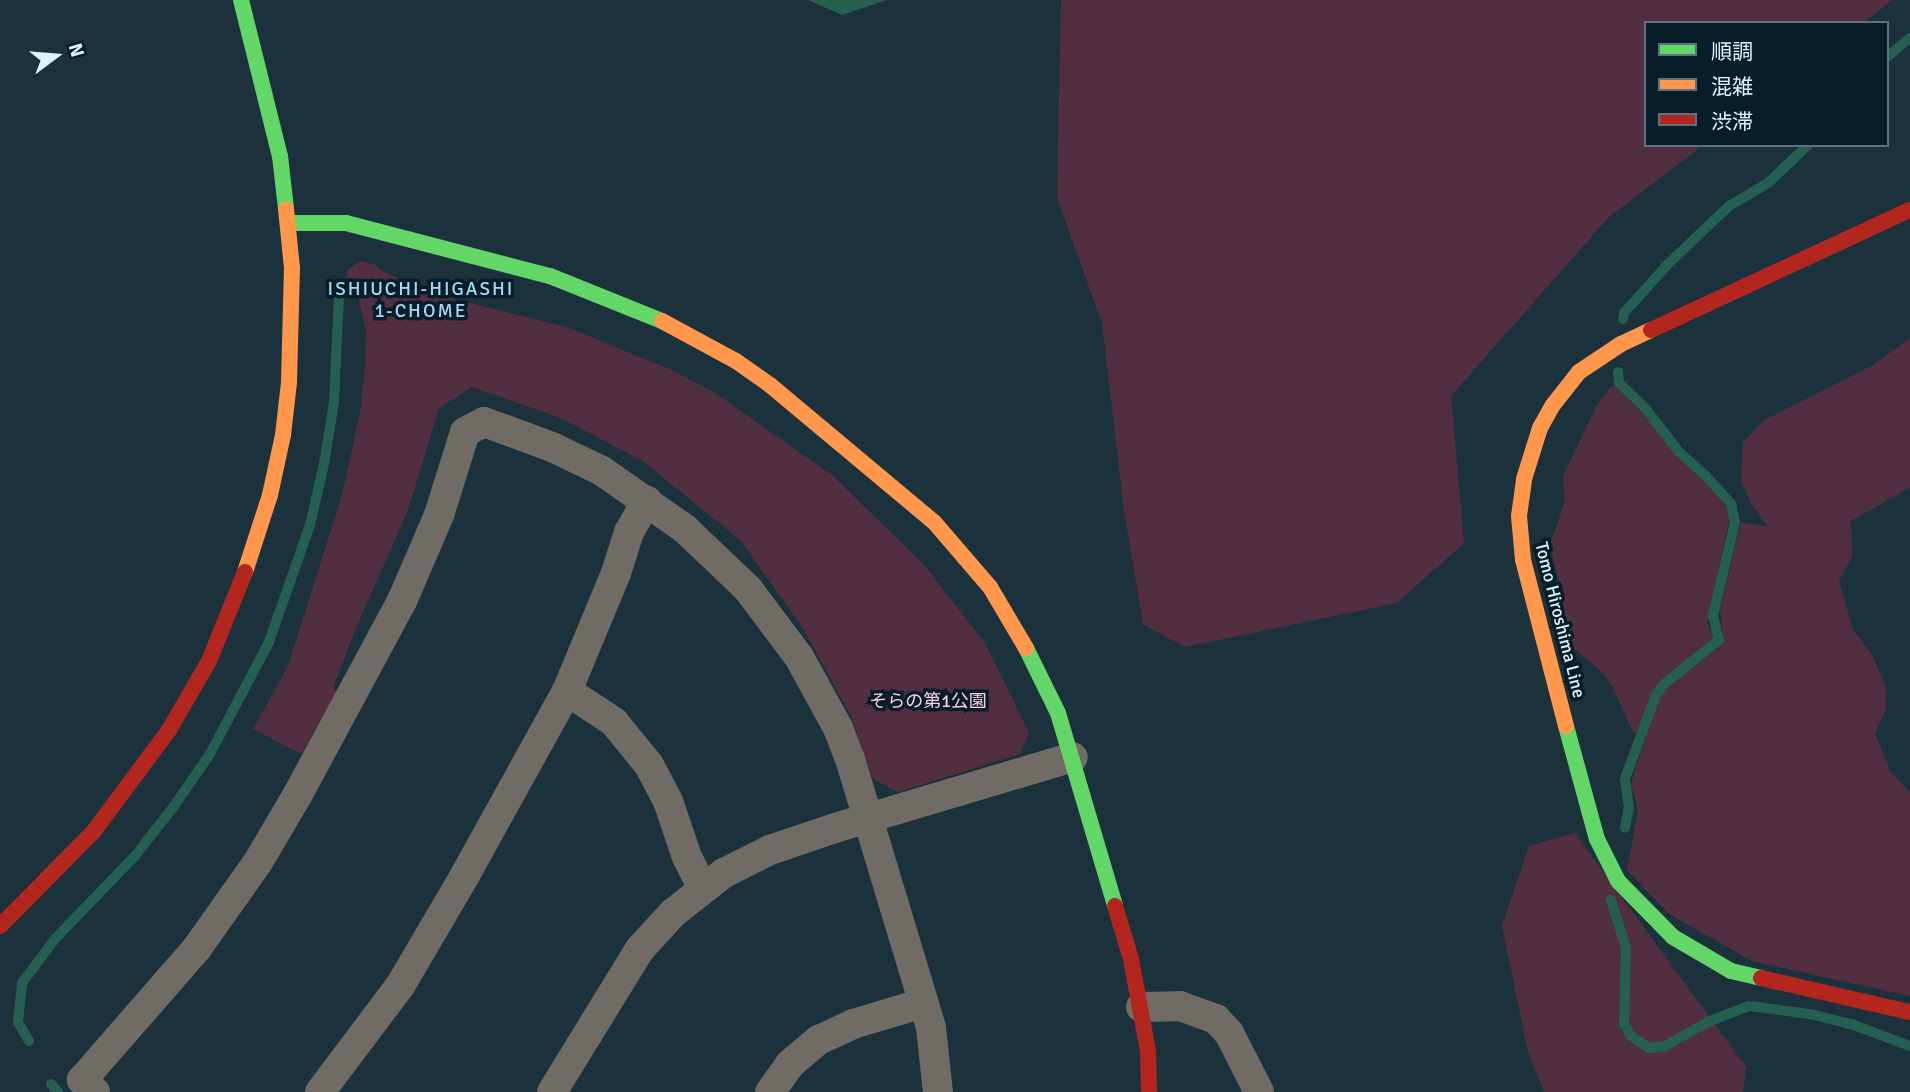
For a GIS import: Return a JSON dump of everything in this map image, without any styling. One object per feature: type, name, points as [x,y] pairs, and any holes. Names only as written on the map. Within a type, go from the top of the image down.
[{"type":"street","points":[[0,926],[94,831],[146,764],[209,661],[238,594],[267,506],[284,425],[293,314],[289,223],[277,144],[241,0]]},
{"type":"street","name":"Tomo Hiroshima Line","points":[[1910,210],[1621,344],[1579,372],[1553,405],[1540,428],[1531,452],[1519,516],[1523,561],[1535,613],[1597,839],[1618,881],[1674,937],[1731,971],[1910,1012]]},
{"type":"street","points":[[289,223],[346,223],[550,276],[647,313],[736,361],[805,411],[934,522],[990,587],[1033,658],[1058,713],[1131,959],[1148,1051],[1149,1092]]},
{"type":"street","points":[[95,1092],[82,1080],[174,976],[258,862],[337,724],[402,601],[439,514],[465,432],[485,422],[552,447],[602,471],[648,501],[722,562],[748,589],[799,657],[838,728],[869,818],[936,1053],[938,1092]]},
{"type":"street","points":[[320,1092],[369,1029],[434,931],[567,691],[606,599],[629,532],[648,501]]},
{"type":"street","points":[[567,691],[614,722],[649,765],[668,801],[687,857],[703,888]]},
{"type":"street","points":[[552,1092],[640,948],[673,913],[703,888],[745,861],[770,850],[1073,757]]},
{"type":"street","points":[[770,1092],[796,1058],[828,1035],[853,1024],[923,1003]]},
{"type":"street","points":[[1141,1007],[1180,1006],[1216,1019],[1229,1033],[1259,1092]]},
{"type":"green space","points":[[1061,0],[1893,0],[1866,21],[1644,21],[1644,147],[1700,147],[1608,218],[1451,396],[1464,543],[1397,603],[1185,647],[1143,624],[1124,511],[1102,323],[1057,198]]},
{"type":"green space","name":"そらの第1公園","points":[[359,261],[377,265],[377,268],[422,291],[569,328],[669,369],[714,392],[833,476],[924,565],[985,643],[1029,733],[1020,754],[898,792],[873,779],[851,716],[804,630],[741,541],[644,462],[561,418],[472,387],[439,408],[408,510],[356,628],[333,688],[337,691],[301,754],[253,729],[288,666],[342,495],[360,413],[365,369],[366,330],[355,284],[347,284],[347,271]]},
{"type":"green space","points":[[1910,338],[1910,487],[1851,521],[1852,556],[1839,581],[1853,630],[1872,655],[1886,687],[1885,712],[1875,733],[1890,771],[1910,793],[1910,996],[1752,961],[1669,914],[1627,870],[1638,811],[1631,783],[1659,697],[1666,687],[1719,647],[1723,640],[1720,609],[1741,522],[1768,527],[1751,503],[1741,481],[1743,442],[1763,421],[1873,365]]},
{"type":"green space","points":[[1615,386],[1646,417],[1677,457],[1718,494],[1730,515],[1707,622],[1714,639],[1662,680],[1652,693],[1638,733],[1633,732],[1612,686],[1602,672],[1565,641],[1555,604],[1560,587],[1550,545],[1565,501],[1563,476],[1597,405],[1610,388]]},
{"type":"green space","points":[[1575,833],[1746,1067],[1743,1092],[1544,1092],[1528,1052],[1502,926],[1529,846]]},
{"type":"shaded area","points":[[808,0],[887,0],[842,15]]},
{"type":"waterway","points":[[1889,55],[1910,38]]},
{"type":"waterway","points":[[1623,319],[1624,313],[1668,264],[1729,206],[1768,183],[1806,147]]},
{"type":"waterway","points":[[29,1041],[18,1022],[22,983],[55,939],[135,856],[174,806],[210,754],[269,642],[310,525],[324,464],[334,402],[339,295]]},
{"type":"waterway","points":[[1618,372],[1619,383],[1646,409],[1679,452],[1706,476],[1731,504],[1735,522],[1713,616],[1719,640],[1664,684],[1656,695],[1625,779],[1629,807],[1625,828]]},
{"type":"waterway","points":[[1611,900],[1626,948],[1624,1024],[1631,1036],[1649,1048],[1665,1046],[1710,1021],[1749,1006],[1810,1014],[1854,1025],[1910,1046]]},
{"type":"waterway","points":[[51,1084],[58,1092]]},
{"type":"traffic: fast","points":[[241,0],[280,156],[286,209]]},
{"type":"traffic: fast","points":[[289,223],[346,223],[550,276],[662,321]]},
{"type":"traffic: fast","points":[[1026,648],[1058,713],[1115,906]]},
{"type":"traffic: fast","points":[[1566,726],[1597,839],[1618,881],[1673,937],[1731,971],[1761,978]]},
{"type":"traffic: slow","points":[[245,572],[270,495],[283,435],[289,382],[292,268],[286,209]]},
{"type":"traffic: slow","points":[[662,321],[736,361],[770,385],[934,522],[990,587],[1026,648]]},
{"type":"traffic: slow","points":[[1566,726],[1523,560],[1519,516],[1524,479],[1540,428],[1553,405],[1579,372],[1621,344],[1651,330]]},
{"type":"traffic: jam","points":[[1651,330],[1910,210]]},
{"type":"traffic: jam","points":[[0,926],[94,831],[169,730],[209,661],[245,572]]},
{"type":"traffic: jam","points":[[1115,906],[1131,959],[1148,1051],[1149,1092]]},
{"type":"traffic: jam","points":[[1761,978],[1910,1012]]},
{"type":"district","name":"ISHIUCHI-HIGASHI 1-CHOME","points":[[421,301]]}]
